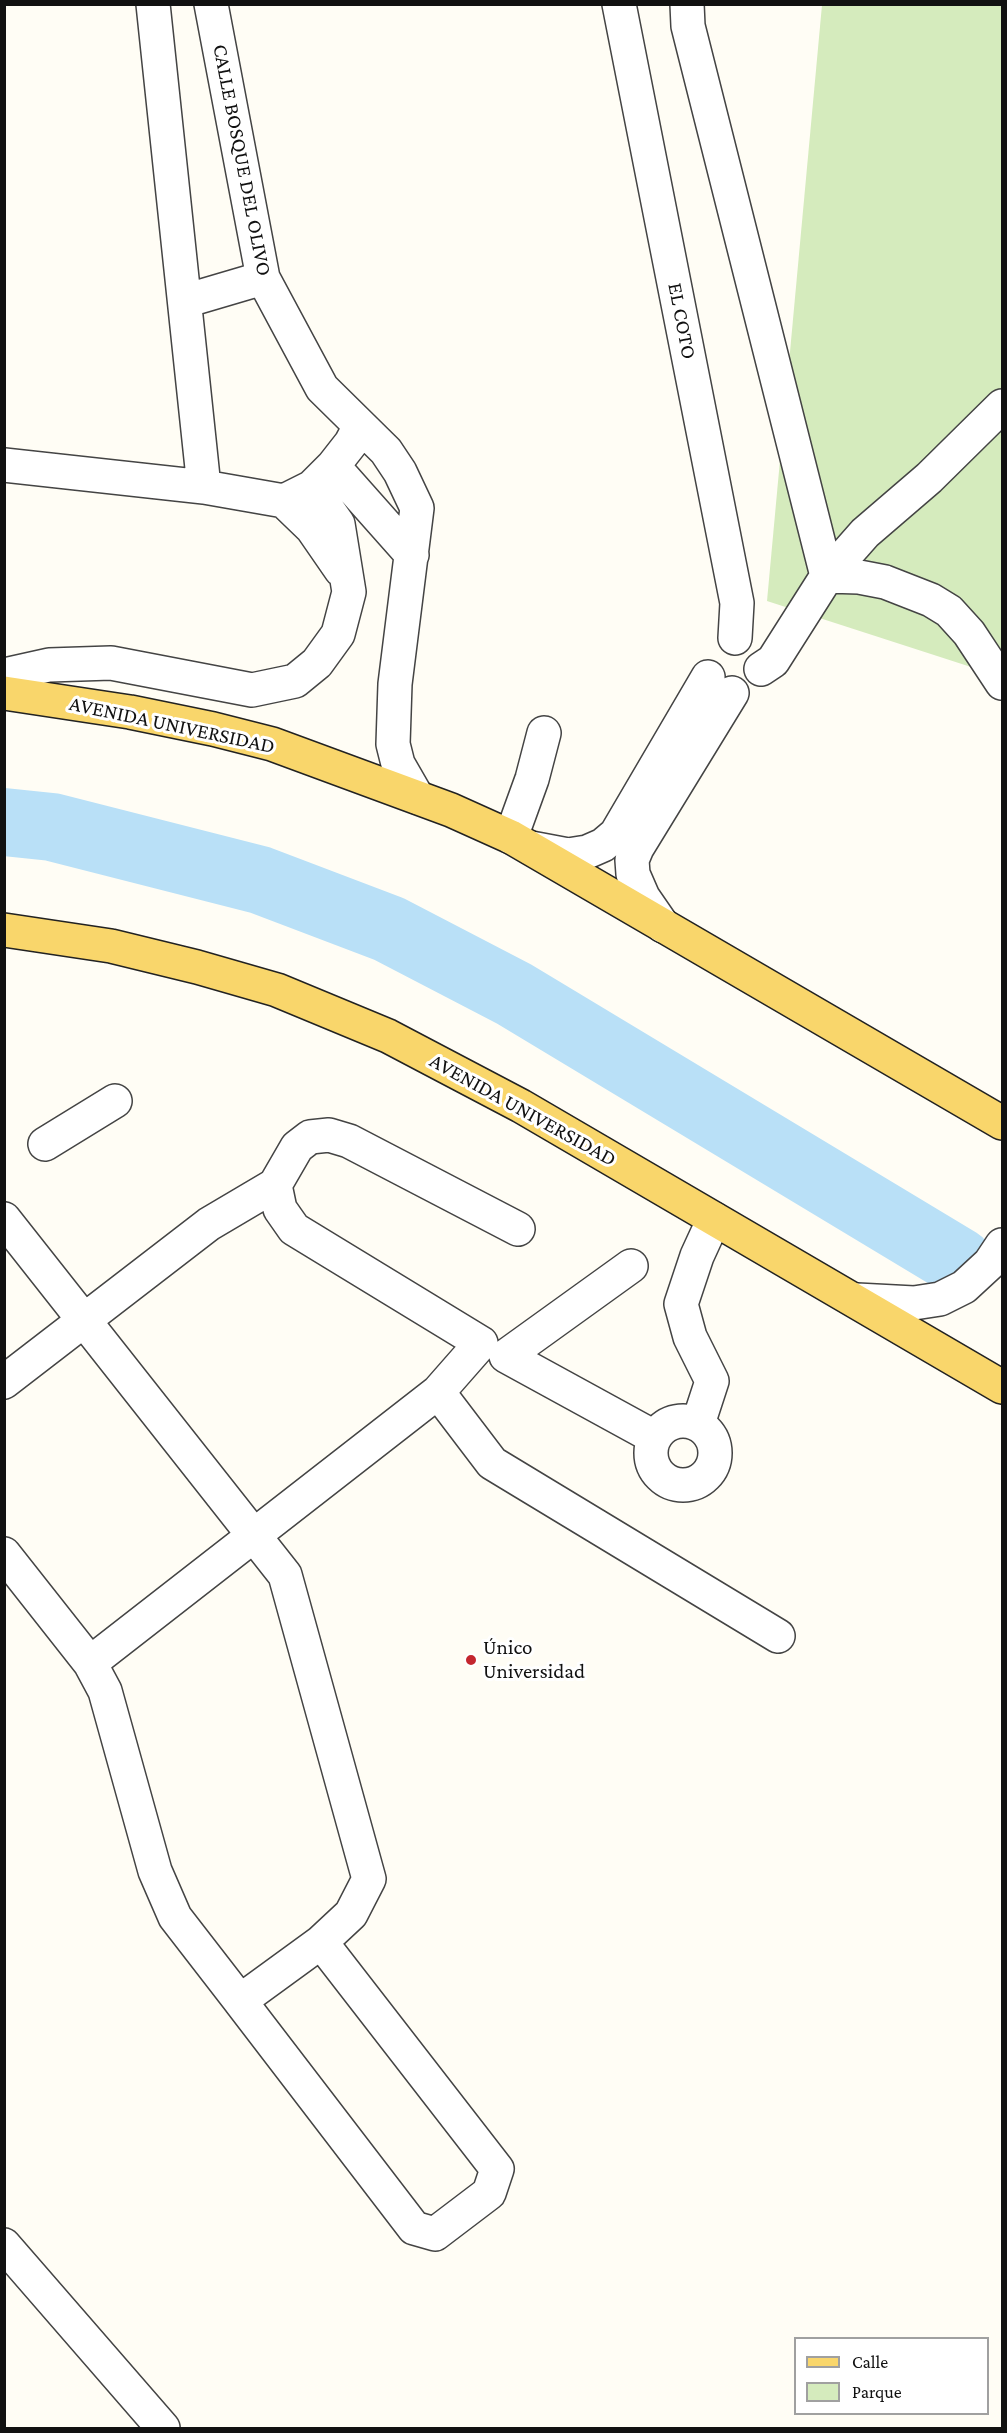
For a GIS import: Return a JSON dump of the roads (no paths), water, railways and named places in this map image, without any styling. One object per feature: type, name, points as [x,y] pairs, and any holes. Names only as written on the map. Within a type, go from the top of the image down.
[{"type":"main road","name":"AVENIDA UNIVERSIDAD","points":[[4,693],[130,712],[213,729],[272,744],[417,797],[520,842],[997,1124]]},
{"type":"main road","name":"AVENIDA UNIVERSIDAD","points":[[4,930],[111,946],[277,990],[388,1036],[521,1106],[1002,1386]]},
{"type":"street","points":[[153,4],[204,487]]},
{"type":"street","name":"CALLE BOSQUE DEL OLIVO","points":[[4,675],[49,665],[111,663],[252,690],[294,681],[317,663],[338,634],[349,592],[340,567],[316,532],[328,464],[322,388],[263,278],[212,4]]},
{"type":"street","name":"EL COTO","points":[[619,4],[737,603],[735,638]]},
{"type":"street","points":[[687,4],[688,27],[827,576]]},
{"type":"street","points":[[185,302],[263,278]]},
{"type":"street","points":[[761,669],[773,662],[827,576],[864,534],[929,478],[1002,406]]},
{"type":"street","points":[[4,465],[204,487],[328,464]]},
{"type":"street","name":"CALLE BOSQUE DEL OLIVO","points":[[328,464],[383,484],[403,520],[412,555],[395,684],[393,744],[398,764],[417,797]]},
{"type":"street","points":[[827,576],[859,576],[885,582],[930,600],[949,611],[969,633],[1002,683]]},
{"type":"street","points":[[735,638],[749,642],[759,654],[761,669],[756,682],[746,691],[720,685],[706,663],[710,650],[721,640],[735,638]]},
{"type":"street","points":[[544,733],[532,778],[520,842],[568,855],[587,852],[616,834],[720,685]]},
{"type":"street","points":[[663,926],[643,897],[633,874],[632,861],[720,685]]},
{"type":"street","points":[[45,1144],[115,1101]]},
{"type":"street","points":[[4,1382],[209,1224],[275,1185],[297,1147],[310,1137],[329,1136],[350,1141],[518,1229]]},
{"type":"street","points":[[90,1663],[438,1392],[481,1343],[294,1229],[280,1209],[275,1185]]},
{"type":"street","points":[[698,1424],[712,1381],[690,1337],[681,1304],[697,1256],[714,1219]]},
{"type":"street","points":[[4,1220],[285,1575],[369,1879],[351,1914],[321,1942],[240,2001]]},
{"type":"street","points":[[857,1300],[914,1304],[940,1299],[964,1287],[990,1263],[1002,1245]]},
{"type":"street","points":[[632,1266],[506,1356],[654,1437]]},
{"type":"street","points":[[438,1392],[492,1463],[778,1636]]},
{"type":"street","points":[[686,1420],[698,1424],[708,1431],[714,1442],[716,1455],[712,1467],[704,1478],[693,1484],[680,1485],[668,1481],[658,1473],[652,1463],[650,1450],[654,1437],[662,1428],[673,1422],[686,1420]]},
{"type":"street","points":[[4,1554],[90,1663],[105,1692],[155,1871],[175,1917],[414,2228],[435,2234],[489,2193],[497,2169],[321,1942]]},
{"type":"street","points":[[4,2245],[163,2428]]},
{"type":"waterway","points":[[4,822],[52,827],[260,880],[389,929],[514,994],[959,1262]]},
{"type":"place","name":"Único Universidad","points":[[471,1660]]}]
